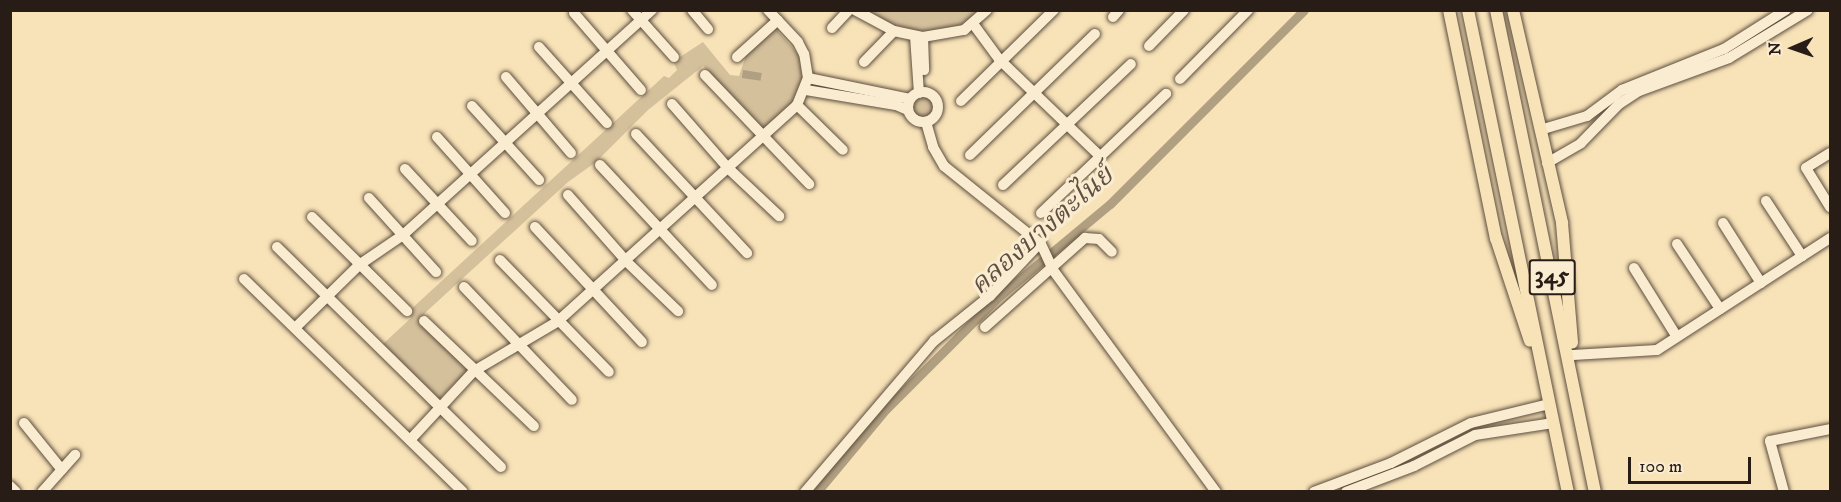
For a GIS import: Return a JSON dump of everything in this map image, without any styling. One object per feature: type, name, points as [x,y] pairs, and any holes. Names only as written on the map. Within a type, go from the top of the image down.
[{"type":"main road","points":[[1449,10],[1496,238],[1546,390]]},
{"type":"main road","name":"345","points":[[1468,10],[1568,492]]},
{"type":"main road","name":"345","points":[[1496,10],[1595,492]]},
{"type":"main road","points":[[1513,10],[1559,214],[1577,401]]},
{"type":"main road","points":[[1491,209],[1497,225],[1503,228],[1508,224],[1510,206]]},
{"type":"main road","points":[[1540,217],[1552,226],[1559,214]]},
{"type":"street","points":[[632,10],[674,57]]},
{"type":"street","points":[[295,328],[359,266],[403,235],[652,10]]},
{"type":"street","points":[[692,10],[708,29]]},
{"type":"street","points":[[410,440],[474,371],[557,322],[627,262],[797,105],[806,90],[808,78],[798,42],[768,10]]},
{"type":"street","points":[[832,28],[849,10]]},
{"type":"street","points":[[855,10],[894,31],[919,36],[946,36],[974,25],[987,10]]},
{"type":"street","points":[[961,101],[1054,10]]},
{"type":"street","points":[[1149,46],[1184,10]]},
{"type":"street","points":[[1180,79],[1248,10]]},
{"type":"street","points":[[1540,130],[1587,116],[1640,81],[1703,64],[1786,10]]},
{"type":"street","points":[[1547,163],[1581,143],[1595,128],[1639,91],[1703,64],[1808,10]]},
{"type":"street","points":[[574,13],[641,90]]},
{"type":"street","points":[[737,57],[778,20]]},
{"type":"street","points":[[974,25],[1002,61],[1033,94],[1101,157]]},
{"type":"street","points":[[864,62],[894,31]]},
{"type":"street","points":[[970,155],[1095,34]]},
{"type":"street","points":[[806,90],[916,99],[937,104],[935,115],[926,122],[915,120],[916,99],[919,36]]},
{"type":"street","points":[[539,46],[607,123]]},
{"type":"street","points":[[1003,185],[1131,64]]},
{"type":"street","points":[[705,75],[763,138],[809,183]]},
{"type":"street","points":[[506,77],[571,153]]},
{"type":"street","points":[[808,78],[878,97]]},
{"type":"street","points":[[1041,213],[1166,94]]},
{"type":"street","points":[[672,104],[729,169],[779,216]]},
{"type":"street","points":[[797,105],[843,150]]},
{"type":"street","points":[[472,106],[539,180]]},
{"type":"street","points":[[1587,116],[1595,128]]},
{"type":"street","points":[[926,122],[933,147],[944,166],[1042,246],[1052,268],[1216,492]]},
{"type":"street","points":[[636,135],[747,253]]},
{"type":"street","points":[[437,136],[505,213]]},
{"type":"street","points":[[1830,153],[1806,168],[1830,207]]},
{"type":"street","points":[[600,165],[660,232],[712,285]]},
{"type":"street","points":[[405,169],[472,241]]},
{"type":"street","points":[[568,195],[627,262],[678,311]]},
{"type":"street","points":[[369,198],[436,272]]},
{"type":"street","points":[[1766,201],[1802,256]]},
{"type":"street","points":[[312,217],[407,311]]},
{"type":"street","points":[[1723,223],[1761,283]]},
{"type":"street","points":[[535,227],[593,292],[642,342]]},
{"type":"street","points":[[985,327],[1089,237],[1099,239],[1112,252]]},
{"type":"street","points":[[1573,355],[1657,350],[1830,238]]},
{"type":"street","points":[[1677,243],[1720,309]]},
{"type":"street","points":[[805,492],[934,341],[990,296],[1042,246]]},
{"type":"street","points":[[278,248],[501,467]]},
{"type":"street","points":[[500,260],[557,322],[609,372]]},
{"type":"street","points":[[1634,268],[1677,337]]},
{"type":"street","points":[[244,279],[463,492]]},
{"type":"street","points":[[464,287],[518,347],[572,400]]},
{"type":"street","points":[[424,321],[534,426]]},
{"type":"street","points":[[1314,492],[1393,469],[1471,423],[1549,404]]},
{"type":"street","points":[[24,423],[62,470]]},
{"type":"street","points":[[1471,423],[1475,435]]},
{"type":"street","points":[[1346,492],[1393,469],[1475,435],[1553,423]]},
{"type":"street","points":[[1784,492],[1770,441],[1830,429]]},
{"type":"street","points":[[42,492],[75,455]]},
{"type":"street","points":[[10,486],[16,492]]},
{"type":"shaded area","points":[[858,10],[985,11],[946,34],[912,34]]},
{"type":"shaded area","points":[[774,27],[799,55],[803,78],[794,103],[762,131],[703,66],[648,110],[596,162],[568,182],[426,312],[422,317],[469,370],[438,400],[383,344],[411,318],[407,313],[664,76],[669,78],[677,70],[674,63],[680,57],[703,42],[730,75],[739,76],[748,50]]},
{"type":"shaded area","points":[[743,70],[762,73],[761,81],[742,78]]},
{"type":"shaded area","points":[[923,92],[929,93],[937,101],[937,113],[929,121],[923,122],[917,121],[909,113],[908,107],[909,101],[917,93]]},
{"type":"waterway","name":"คลองบางตะไนย์","points":[[817,492],[886,409],[997,298],[1110,204],[1304,10]]}]
